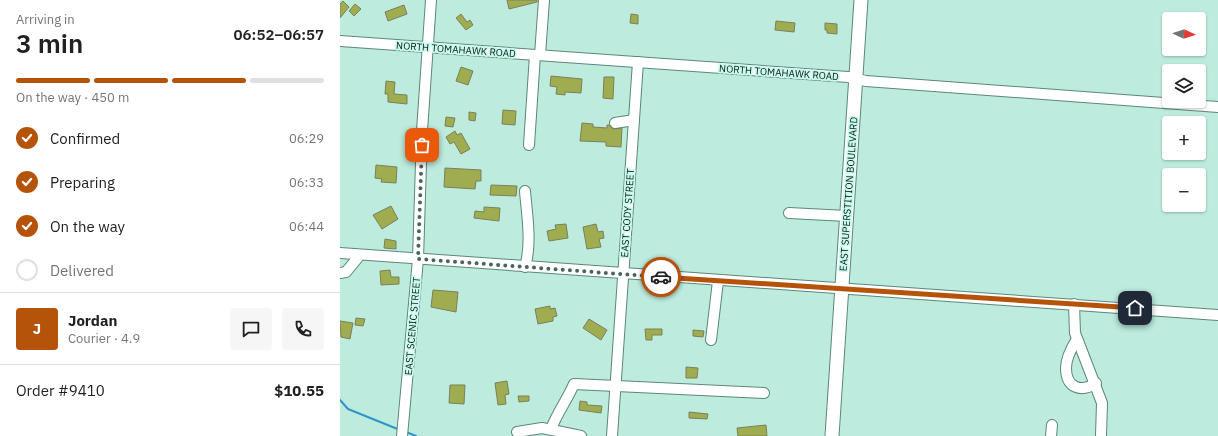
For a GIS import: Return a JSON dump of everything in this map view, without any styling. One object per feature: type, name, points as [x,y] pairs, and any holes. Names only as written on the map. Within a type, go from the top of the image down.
[{"type":"main road","name":"EAST SUPERSTITION BOULEVARD","points":[[832,436],[861,0]]},
{"type":"street","name":"EAST SCENIC STREET","points":[[402,436],[418,259],[422,131],[431,0]]},
{"type":"street","points":[[529,145],[544,0]]},
{"type":"street","name":"NORTH TOMAHAWK ROAD","points":[[340,41],[848,77],[856,80],[1218,106]]},
{"type":"street","name":"EAST CODY STREET","points":[[612,436],[638,62]]},
{"type":"street","points":[[615,123],[634,120]]},
{"type":"street","points":[[525,191],[529,228],[528,257],[525,267]]},
{"type":"street","points":[[789,213],[847,216]]},
{"type":"street","points":[[340,253],[718,281],[1074,304],[1218,315]]},
{"type":"street","points":[[340,274],[346,272],[360,255]]},
{"type":"street","points":[[711,340],[718,281]]},
{"type":"street","points":[[1074,304],[1074,322],[1078,339],[1096,382],[1102,403],[1101,436]]},
{"type":"street","points":[[1078,339],[1072,346],[1067,360],[1066,369],[1069,378],[1077,388],[1082,389],[1096,382]]},
{"type":"street","points":[[551,429],[558,411],[569,395],[574,384],[764,393]]},
{"type":"street","points":[[1051,436],[1052,425]]},
{"type":"street","points":[[517,432],[542,428],[581,436]]},
{"type":"building","points":[[507,0],[537,0],[537,2],[509,9]]},
{"type":"building","points":[[343,1],[349,7],[340,18],[340,4]]},
{"type":"building","points":[[355,4],[361,9],[354,16],[349,11]]},
{"type":"building","points":[[404,5],[407,14],[388,21],[385,12]]},
{"type":"building","points":[[461,14],[467,22],[470,20],[473,25],[466,30],[456,18]]},
{"type":"building","points":[[631,14],[638,15],[638,24],[630,23]]},
{"type":"building","points":[[776,21],[795,23],[794,32],[775,30]]},
{"type":"building","points":[[825,23],[837,24],[837,34],[827,33],[827,30],[825,30]]},
{"type":"building","points":[[461,67],[473,71],[468,85],[456,81]]},
{"type":"building","points":[[551,76],[582,79],[581,93],[565,92],[565,95],[556,94],[557,87],[550,86]]},
{"type":"building","points":[[604,77],[614,77],[613,99],[603,98]]},
{"type":"building","points":[[386,81],[395,82],[394,94],[407,95],[407,104],[388,102],[388,94],[385,94]]},
{"type":"building","points":[[503,110],[516,111],[515,125],[502,124]]},
{"type":"building","points":[[469,112],[476,113],[475,121],[469,120]]},
{"type":"building","points":[[446,117],[455,118],[453,127],[445,126]]},
{"type":"building","points":[[582,123],[593,124],[593,127],[607,128],[607,125],[609,125],[613,129],[622,128],[621,147],[606,146],[606,142],[580,141]]},
{"type":"building","points":[[455,131],[457,135],[461,133],[470,149],[461,154],[454,142],[450,144],[446,137]]},
{"type":"building","points":[[376,165],[397,167],[396,183],[381,182],[382,179],[375,178]]},
{"type":"building","points":[[445,168],[481,170],[481,181],[476,181],[475,189],[444,187]]},
{"type":"building","points":[[491,185],[517,186],[516,196],[490,195]]},
{"type":"building","points":[[391,206],[398,219],[382,229],[373,215]]},
{"type":"building","points":[[484,207],[500,208],[499,221],[474,218],[475,211],[484,212]]},
{"type":"building","points":[[566,224],[568,238],[549,241],[547,231],[556,229],[555,225]]},
{"type":"building","points":[[596,224],[598,232],[603,231],[604,238],[599,239],[601,247],[587,249],[583,227]]},
{"type":"building","points":[[385,239],[396,241],[396,249],[384,248]]},
{"type":"building","points":[[390,270],[391,277],[399,277],[399,284],[381,285],[380,271]]},
{"type":"building","points":[[433,290],[458,292],[456,312],[431,307]]},
{"type":"building","points":[[550,306],[550,309],[555,308],[557,316],[553,317],[553,321],[538,324],[535,309]]},
{"type":"building","points":[[356,318],[365,319],[363,326],[355,325]]},
{"type":"building","points":[[589,319],[607,330],[601,340],[583,328]]},
{"type":"building","points":[[340,321],[353,323],[350,339],[341,337]]},
{"type":"building","points":[[645,329],[662,329],[662,335],[652,335],[652,340],[646,340]]},
{"type":"building","points":[[693,330],[704,331],[703,337],[693,336]]},
{"type":"building","points":[[686,367],[698,368],[697,378],[686,378]]},
{"type":"building","points":[[507,381],[509,394],[505,395],[506,404],[498,405],[495,383]]},
{"type":"building","points":[[450,385],[465,385],[464,404],[449,403]]},
{"type":"building","points":[[518,396],[529,396],[529,401],[519,402]]},
{"type":"building","points":[[580,401],[587,402],[587,405],[602,406],[601,413],[579,410]]},
{"type":"building","points":[[689,412],[708,414],[707,419],[689,418]]},
{"type":"building","points":[[766,425],[767,436],[738,436],[737,428]]},
{"type":"waterway","points":[[340,400],[348,409],[400,430]]},
{"type":"waterway","points":[[406,432],[416,436]]},
{"type":"way so far","points":[[422,145],[418,259],[661,277]]},
{"type":"route","points":[[661,277],[1135,308]]}]
